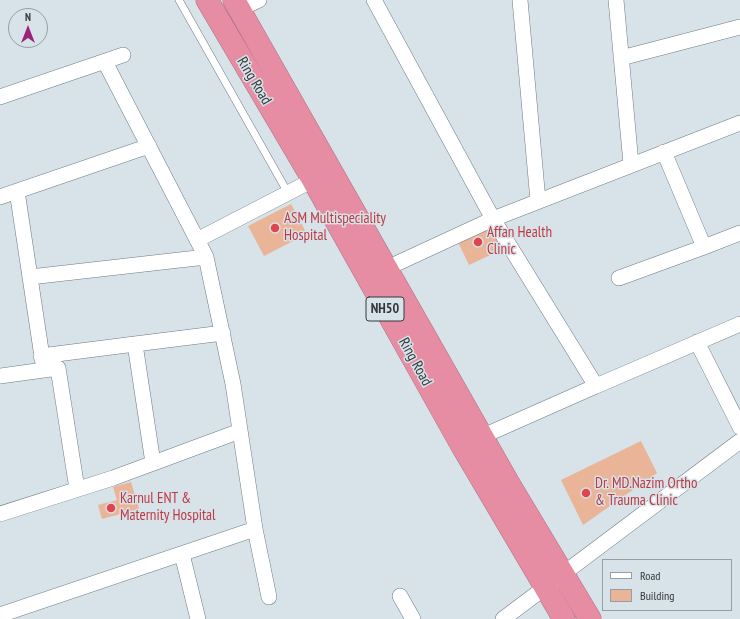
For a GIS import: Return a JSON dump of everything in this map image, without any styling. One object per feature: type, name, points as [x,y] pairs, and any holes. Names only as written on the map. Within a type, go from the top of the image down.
[{"type":"highway","name":"Ring Road","points":[[207,0],[313,180],[462,446],[564,619]]},
{"type":"highway","name":"Ring Road","points":[[244,3],[387,268],[509,484],[590,619]]},
{"type":"street","points":[[374,0],[493,219],[596,386]]},
{"type":"street","points":[[520,0],[538,201]]},
{"type":"street","points":[[616,0],[631,164]]},
{"type":"street","points":[[621,58],[740,27]]},
{"type":"street","points":[[0,97],[123,55]]},
{"type":"street","points":[[106,62],[206,258],[234,384],[255,529],[269,597]]},
{"type":"street","points":[[387,268],[493,219],[631,164],[740,123]]},
{"type":"street","points":[[0,197],[149,146]]},
{"type":"street","points":[[664,152],[704,247]]},
{"type":"street","points":[[197,240],[313,180]]},
{"type":"street","points":[[17,191],[43,363]]},
{"type":"street","points":[[619,278],[740,233]]},
{"type":"street","points":[[30,277],[206,258]]},
{"type":"street","points":[[483,436],[740,324]]},
{"type":"street","points":[[0,376],[43,363],[135,344],[223,333]]},
{"type":"street","points":[[697,342],[740,427]]},
{"type":"street","points":[[135,344],[153,463]]},
{"type":"street","points":[[43,363],[58,368],[78,489]]},
{"type":"street","points":[[0,514],[78,489],[240,431]]},
{"type":"street","points":[[504,619],[546,589],[563,574],[740,441]]},
{"type":"street","points":[[7,615],[255,529]]},
{"type":"street","points":[[182,554],[198,619]]},
{"type":"street","points":[[400,596],[412,619]]},
{"type":"lane","points":[[179,0],[288,193]]},
{"type":"building","points":[[291,204],[307,234],[264,256],[248,226]]},
{"type":"building","points":[[493,223],[505,248],[469,265],[457,240]]},
{"type":"building","points":[[641,441],[657,473],[583,525],[561,480]]},
{"type":"building","points":[[131,482],[139,509],[102,519],[98,505],[117,500],[113,487]]},
{"type":"place","name":"ASM Multispeciality Hospital","points":[[275,228]]},
{"type":"place","name":"Affan Health Clinic","points":[[478,242]]},
{"type":"place","name":"Dr. MD.Nazim Ortho & Trauma Clinic","points":[[586,493]]},
{"type":"place","name":"Karnul ENT & Maternity Hospital","points":[[111,508]]}]
